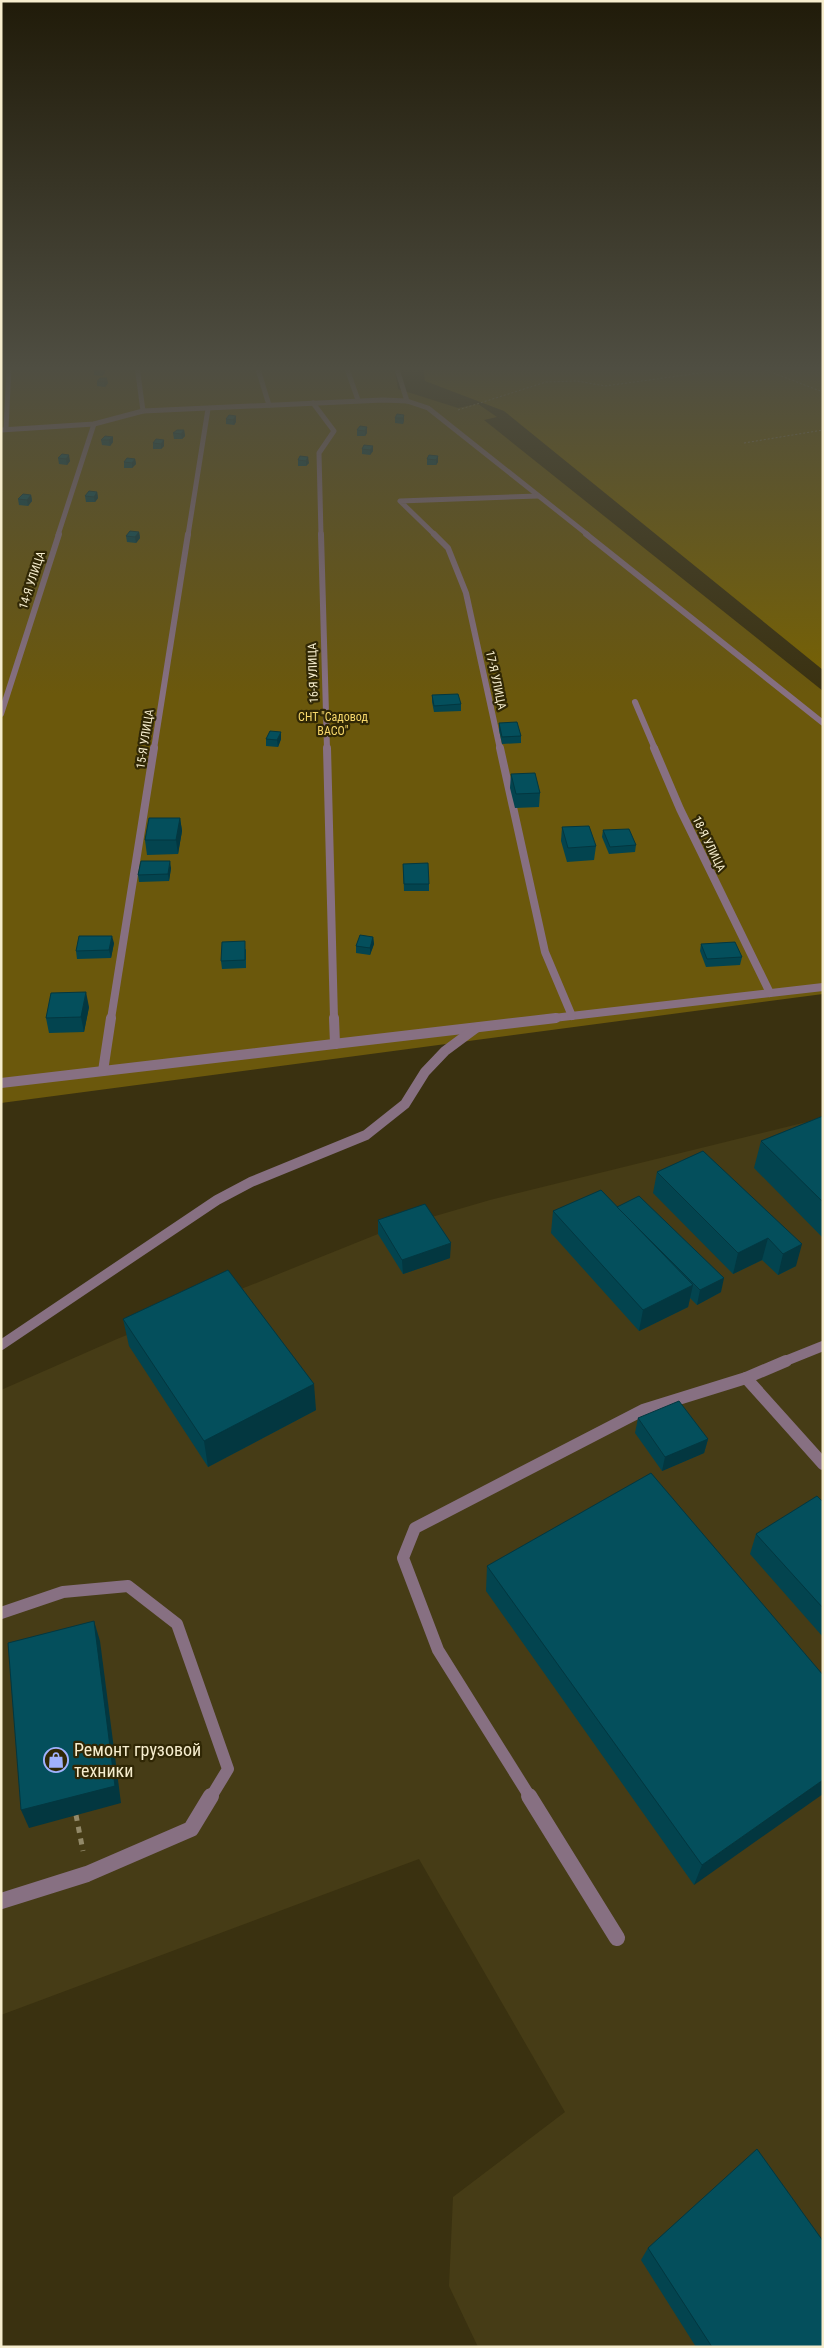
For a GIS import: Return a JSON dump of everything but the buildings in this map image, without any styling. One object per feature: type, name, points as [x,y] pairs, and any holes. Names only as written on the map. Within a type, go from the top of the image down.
[{"type":"street","name":"14-Я УЛИЦА","points":[[1,714],[77,476]]},
{"type":"street","name":"15-Я УЛИЦА","points":[[103,1072],[197,476]]},
{"type":"street","name":"16-Я УЛИЦА","points":[[320,476],[334,1044]]},
{"type":"street","points":[[513,476],[823,723]]},
{"type":"street","name":"17-Я УЛИЦА","points":[[538,496],[400,502],[448,548],[466,594],[545,952],[572,1016]]},
{"type":"street","name":"18-Я УЛИЦА","points":[[635,702],[680,809],[770,993]]},
{"type":"street","points":[[1,1084],[823,987]]},
{"type":"street","points":[[1,1345],[217,1200],[251,1182],[366,1135],[405,1104],[425,1072],[445,1051],[477,1028]]},
{"type":"street","points":[[617,1938],[438,1650],[403,1558],[415,1528],[643,1410],[746,1378],[823,1346]]},
{"type":"street","points":[[746,1378],[823,1464]]},
{"type":"street","points":[[1,1613],[63,1592],[128,1586],[177,1624],[228,1769],[191,1829],[87,1874],[1,1901]]},
{"type":"path","points":[[76,1815],[87,1874]]},
{"type":"shaded area","points":[[584,476],[823,476],[823,670]]},
{"type":"shaded area","points":[[823,1118],[823,2347],[478,2347],[449,2286],[453,2197],[565,2112],[419,1859],[1,2015],[1,1390],[117,1339],[378,1234],[490,1200]]},
{"type":"green space","name":"СНТ \"Садовод ВАСО\"","points":[[1,476],[554,476],[823,691],[823,994],[1,1103]]},
{"type":"place","name":"Ремонт грузовой техники","points":[[56,1760]]}]
